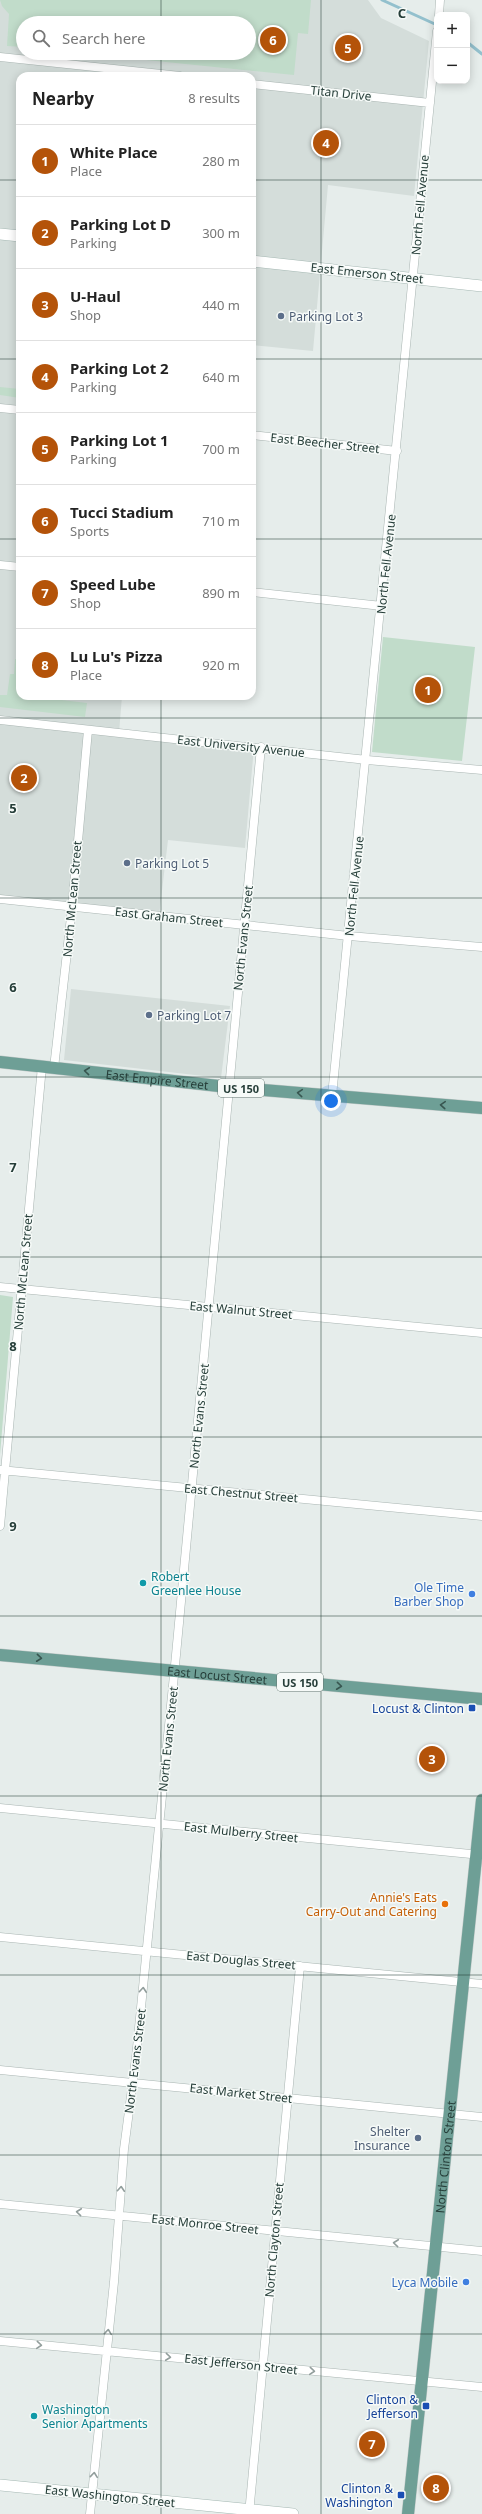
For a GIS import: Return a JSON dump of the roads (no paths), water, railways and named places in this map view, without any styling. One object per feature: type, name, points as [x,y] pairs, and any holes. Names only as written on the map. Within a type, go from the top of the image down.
[{"type":"main road","points":[[0,234],[16,236]]},
{"type":"main road","name":"East Emerson Street","points":[[256,261],[482,286]]},
{"type":"main road","name":"East Empire Street","points":[[0,1062],[228,1087],[482,1108]]},
{"type":"main road","name":"East Locust Street","points":[[0,1655],[482,1699]]},
{"type":"main road","name":"North Clinton Street","points":[[408,2514],[420,2381],[463,1982],[479,1854],[482,1800]]},
{"type":"main road","name":"East Washington Street","points":[[0,2485],[249,2512],[293,2514]]},
{"type":"street","points":[[439,12],[440,2]]},
{"type":"street","name":"North Fell Avenue","points":[[332,1096],[398,451],[435,48]]},
{"type":"street","points":[[0,57],[16,59]]},
{"type":"street","points":[[28,60],[142,72]]},
{"type":"street","name":"Titan Drive","points":[[256,84],[430,102]]},
{"type":"street","points":[[0,408],[16,410]]},
{"type":"street","name":"East Beecher Street","points":[[256,435],[398,451]]},
{"type":"street","points":[[0,564],[16,566]]},
{"type":"street","points":[[256,592],[382,606]]},
{"type":"street","name":"East University Avenue","points":[[0,720],[367,760],[482,770]]},
{"type":"street","name":"North McLean Street","points":[[54,1068],[72,908],[88,730]]},
{"type":"street","name":"North Evans Street","points":[[90,2514],[210,1308],[228,1087],[262,748]]},
{"type":"street","name":"East Graham Street","points":[[0,899],[72,908],[349,936],[482,947]]},
{"type":"street","name":"North McLean Street","points":[[0,1526],[3,1470],[42,1066]]},
{"type":"street","name":"East Walnut Street","points":[[0,1287],[482,1333]]},
{"type":"street","name":"East Chestnut Street","points":[[3,1470],[482,1516]]},
{"type":"street","name":"East Mulberry Street","points":[[0,1808],[479,1854]]},
{"type":"street","name":"East Douglas Street","points":[[0,1937],[482,1984]]},
{"type":"street","name":"North Clayton Street","points":[[249,2512],[286,2098],[300,1966]]},
{"type":"street","name":"East Market Street","points":[[0,2070],[482,2117]]},
{"type":"street","name":"East Monroe Street","points":[[0,2204],[482,2251]]},
{"type":"street","name":"East Jefferson Street","points":[[0,2341],[482,2387]]},
{"type":"waterway","points":[[382,0],[434,24]]},
{"type":"waterway","points":[[470,44],[482,54]]},
{"type":"place","name":"Tucci Stadium","points":[[273,40]]},
{"type":"place","name":"Parking Lot 1","points":[[348,48]]},
{"type":"place","name":"Parking Lot 2","points":[[326,143]]},
{"type":"place","name":"Parking Lot 3","points":[[281,316]]},
{"type":"place","name":"White Place","points":[[428,690]]},
{"type":"place","name":"Parking Lot D","points":[[24,778]]},
{"type":"place","name":"Parking Lot 5","points":[[127,863]]},
{"type":"place","name":"Parking Lot 7","points":[[149,1015]]},
{"type":"place","name":"Robert Greenlee House","points":[[143,1583]]},
{"type":"place","name":"Ole Time Barber Shop","points":[[472,1594]]},
{"type":"place","name":"Locust & Clinton","points":[[472,1708]]},
{"type":"place","name":"U-Haul","points":[[432,1759]]},
{"type":"place","name":"Annie's Eats Carry-Out and Catering","points":[[445,1904]]},
{"type":"place","name":"Shelter Insurance","points":[[418,2138]]},
{"type":"place","name":"Lyca Mobile","points":[[466,2282]]},
{"type":"place","name":"Clinton & Jefferson","points":[[426,2406]]},
{"type":"place","name":"Washington Senior Apartments","points":[[34,2416]]},
{"type":"place","name":"Speed Lube","points":[[372,2444]]},
{"type":"place","name":"Lu Lu's Pizza","points":[[436,2488]]},
{"type":"place","name":"Clinton & Washington","points":[[401,2495]]}]
